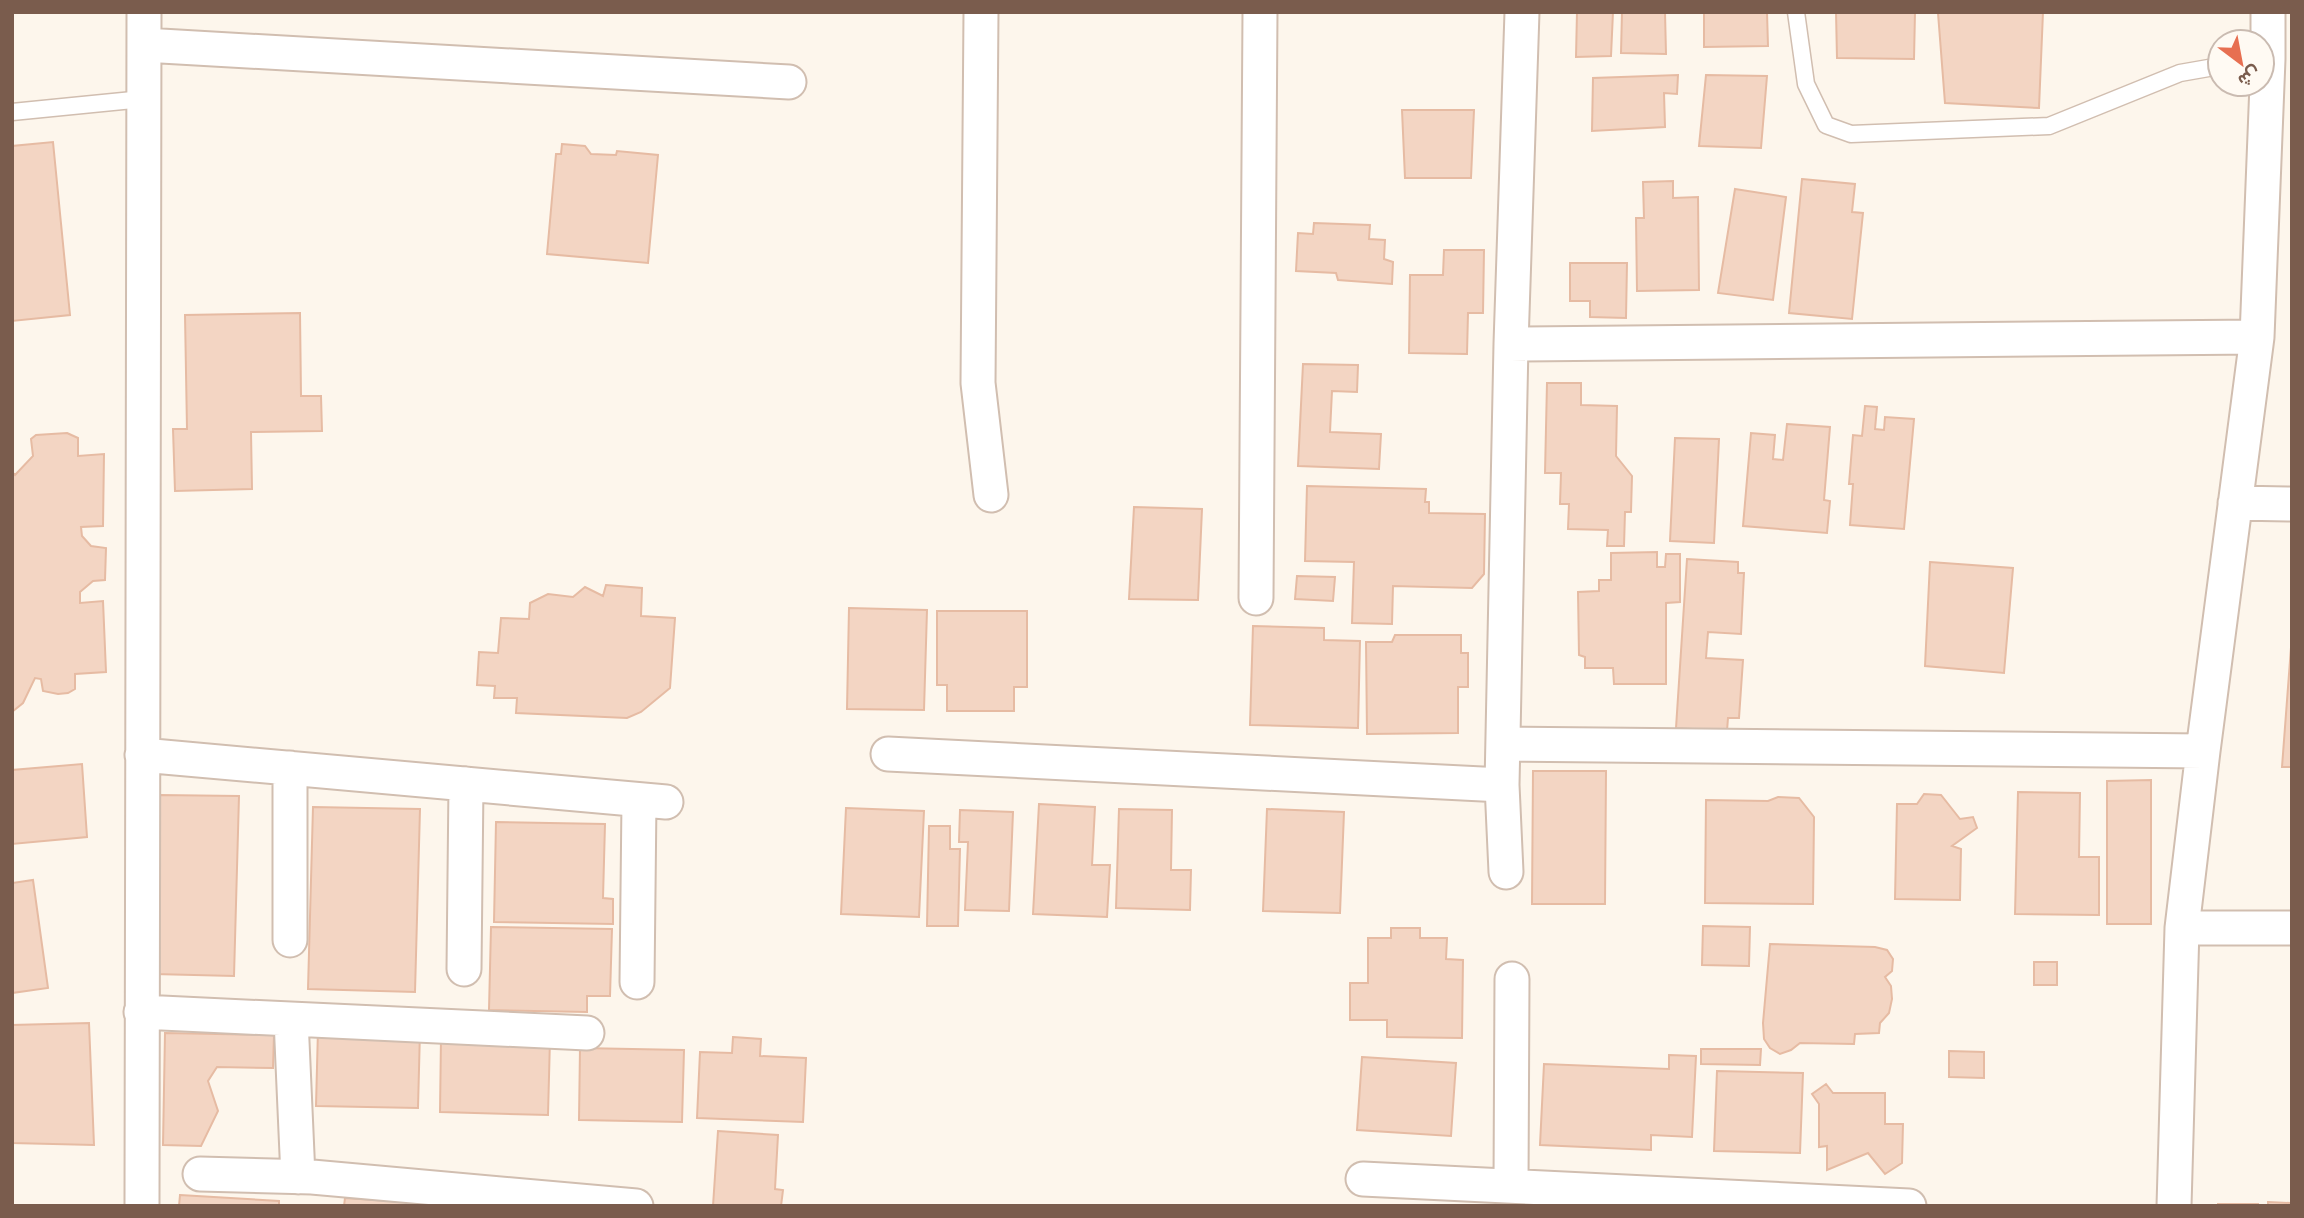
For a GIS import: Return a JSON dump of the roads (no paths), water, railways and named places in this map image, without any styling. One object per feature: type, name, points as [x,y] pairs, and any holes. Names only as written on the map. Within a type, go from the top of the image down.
[{"type":"street","points":[[142,1206],[144,12]]},
{"type":"street","points":[[981,12],[978,383],[991,495]]},
{"type":"street","points":[[1256,598],[1260,12]]},
{"type":"street","points":[[1506,872],[1502,785],[1521,12]]},
{"type":"street","points":[[144,46],[789,82]]},
{"type":"street","points":[[2174,1206],[2182,928],[2257,337],[2272,98]]},
{"type":"street","points":[[1511,344],[2257,337]]},
{"type":"street","points":[[2235,503],[2292,504]]},
{"type":"street","points":[[1503,744],[2203,751]]},
{"type":"street","points":[[888,754],[1502,785]]},
{"type":"street","points":[[142,755],[653,801],[637,982]]},
{"type":"street","points":[[290,768],[290,940]]},
{"type":"street","points":[[464,969],[466,784]]},
{"type":"street","points":[[2182,928],[2292,928]]},
{"type":"street","points":[[1511,1186],[1512,979]]},
{"type":"street","points":[[141,1013],[587,1033]]},
{"type":"street","points":[[291,1019],[299,1177]]},
{"type":"street","points":[[200,1174],[299,1177],[636,1206]]},
{"type":"street","points":[[1363,1179],[1909,1206]]},
{"type":"lane","points":[[1796,12],[1805,84],[1826,125],[1851,134],[2049,126],[2180,73],[2206,68]]},
{"type":"lane","points":[[12,112],[143,99]]}]
